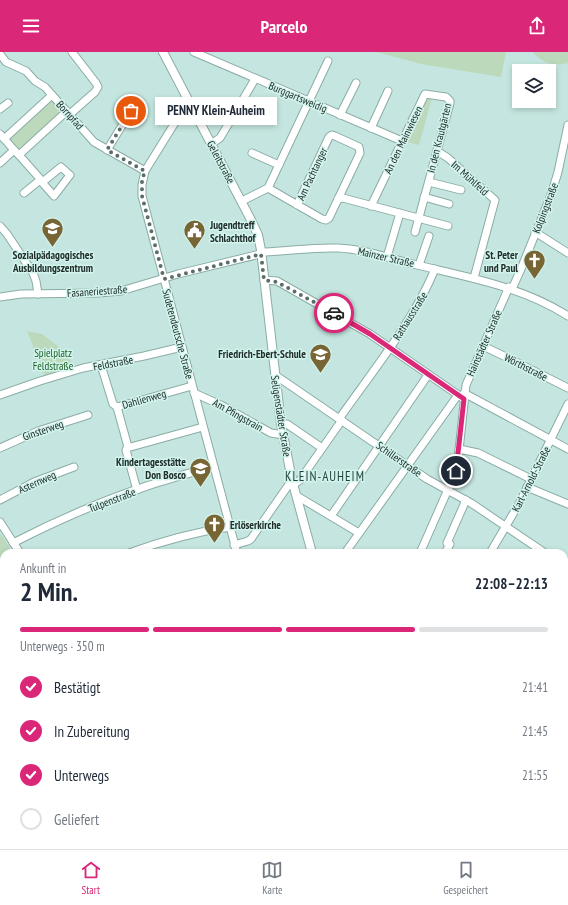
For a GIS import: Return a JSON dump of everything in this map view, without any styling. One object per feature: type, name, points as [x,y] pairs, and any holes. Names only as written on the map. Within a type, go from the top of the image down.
[{"type":"main road","name":"Geleitstraße","points":[[163,52],[242,201],[257,232],[261,254]]},
{"type":"main road","name":"Seligenstädter Straße","points":[[261,254],[280,424],[293,482],[311,549]]},
{"type":"street","points":[[0,163],[16,153],[95,92],[98,87],[96,83],[72,52]]},
{"type":"street","name":"Burggartsweidig","points":[[194,52],[402,141]]},
{"type":"street","name":"Bornpfad","points":[[0,54],[8,63],[26,71],[35,81],[45,87],[92,140],[145,171]]},
{"type":"street","points":[[242,201],[268,188],[328,61]]},
{"type":"street","points":[[211,144],[220,138],[255,79]]},
{"type":"street","points":[[340,115],[356,83]]},
{"type":"street","points":[[371,128],[388,91]]},
{"type":"street","name":"An den Mainwiesen","points":[[371,206],[425,94],[446,97]]},
{"type":"street","points":[[24,193],[40,180],[2,137],[52,95]]},
{"type":"street","name":"In den Krautgärten","points":[[415,232],[450,103],[446,97]]},
{"type":"street","name":"Sudetendeutsche Straße","points":[[189,100],[145,171],[142,180],[142,196],[235,549]]},
{"type":"street","points":[[0,110],[8,103]]},
{"type":"street","points":[[107,150],[131,111]]},
{"type":"street","name":"Kolpingstraße","points":[[510,288],[521,269],[554,183],[568,125]]},
{"type":"street","name":"Am Pachtanger","points":[[297,205],[329,137],[333,135],[359,147],[360,149],[360,153],[338,199]]},
{"type":"street","name":"Im Mühlfeld","points":[[437,151],[448,158],[484,192],[495,200],[474,278]]},
{"type":"street","points":[[252,153],[279,165]]},
{"type":"street","name":"In den Krautgärten","points":[[429,182],[462,190]]},
{"type":"street","points":[[268,188],[326,220],[329,218],[338,199],[343,198],[448,226]]},
{"type":"street","points":[[424,197],[449,204]]},
{"type":"street","points":[[387,257],[400,213]]},
{"type":"street","points":[[0,226],[33,273],[38,294]]},
{"type":"street","points":[[535,232],[568,253]]},
{"type":"street","points":[[0,233],[13,245]]},
{"type":"street","points":[[419,265],[429,236]]},
{"type":"street","name":"Mainzer Straße","points":[[261,254],[265,252],[338,248],[351,249],[510,288],[544,302],[568,316]]},
{"type":"street","name":"Fasaneriestraße","points":[[0,297],[38,294],[114,292],[261,254]]},
{"type":"street","name":"Rathausstraße","points":[[234,545],[248,541],[293,482],[300,480],[390,348],[424,293],[435,269]]},
{"type":"street","points":[[264,280],[277,282],[366,332],[462,396],[568,449]]},
{"type":"street","name":"Hainstädter Straße","points":[[462,396],[466,382],[482,346],[510,288]]},
{"type":"street","name":"Wörthstraße","points":[[482,346],[568,388]]},
{"type":"street","name":"Feldstraße","points":[[0,395],[83,368],[182,347]]},
{"type":"street","name":"Dahlienweg","points":[[101,365],[113,404],[117,407],[193,389]]},
{"type":"street","points":[[331,516],[427,374]]},
{"type":"street","name":"Schillerstraße","points":[[275,375],[408,466],[434,483],[466,500],[538,549]]},
{"type":"street","name":"Am Pfingstrain","points":[[193,389],[270,433],[283,435]]},
{"type":"street","points":[[422,549],[458,467],[462,396]]},
{"type":"street","points":[[348,549],[408,466],[462,396]]},
{"type":"street","name":"Karl-Arnold-Straße","points":[[492,549],[527,487],[568,404]]},
{"type":"street","points":[[117,407],[128,447],[126,450],[137,490]]},
{"type":"street","name":"Ginsterweg","points":[[0,448],[26,436],[88,415]]},
{"type":"street","points":[[280,424],[287,424],[322,448]]},
{"type":"street","points":[[128,447],[203,427]]},
{"type":"street","points":[[459,449],[478,453],[531,479]]},
{"type":"street","name":"Asternweg","points":[[0,500],[34,482],[74,467]]},
{"type":"street","name":"Tulpenstraße","points":[[13,543],[65,518],[166,479],[214,467]]},
{"type":"street","points":[[527,487],[568,504]]},
{"type":"street","points":[[297,496],[359,533]]},
{"type":"street","points":[[447,549],[450,544],[447,543],[466,500]]},
{"type":"street","points":[[0,522],[17,549]]},
{"type":"street","points":[[139,549],[183,536],[230,527]]},
{"type":"green space","points":[[377,52],[506,52],[501,77],[421,64]]},
{"type":"green space","points":[[533,52],[568,52],[568,63],[558,65],[553,64],[540,59]]},
{"type":"green space","points":[[425,95],[432,98],[419,145],[404,141]]},
{"type":"green space","points":[[53,101],[62,111],[21,149],[18,150],[9,139],[10,137]]},
{"type":"green space","name":"Spielplatz Feldstraße","points":[[27,331],[42,334],[67,353],[74,369],[45,376]]},
{"type":"green space","points":[[1,534],[10,548],[9,549],[0,549]]},
{"type":"way so far","points":[[131,111],[107,150],[145,171],[142,180],[142,196],[164,279],[186,272],[261,254],[264,280],[273,280],[334,313]]},
{"type":"place","name":"PENNY Klein-Auheim","points":[[131,111]]},
{"type":"place","name":"Sozialpädagogisches Ausbildungszentrum","points":[[53,248]]},
{"type":"place","name":"Jugendtreff Schlachthof","points":[[195,250]]},
{"type":"place","name":"St. Peter und Paul","points":[[534,280]]},
{"type":"place","name":"Friedrich-Ebert-Schule","points":[[321,374]]},
{"type":"place","name":"Kindertagesstätte Don Bosco","points":[[201,488]]},
{"type":"place","name":"Erlöserkirche","points":[[215,544]]},
{"type":"district","name":"KLEIN-AUHEIM","points":[[325,476]]},
{"type":"route","points":[[334,313],[370,334],[464,399],[458,467],[456,471]]}]
